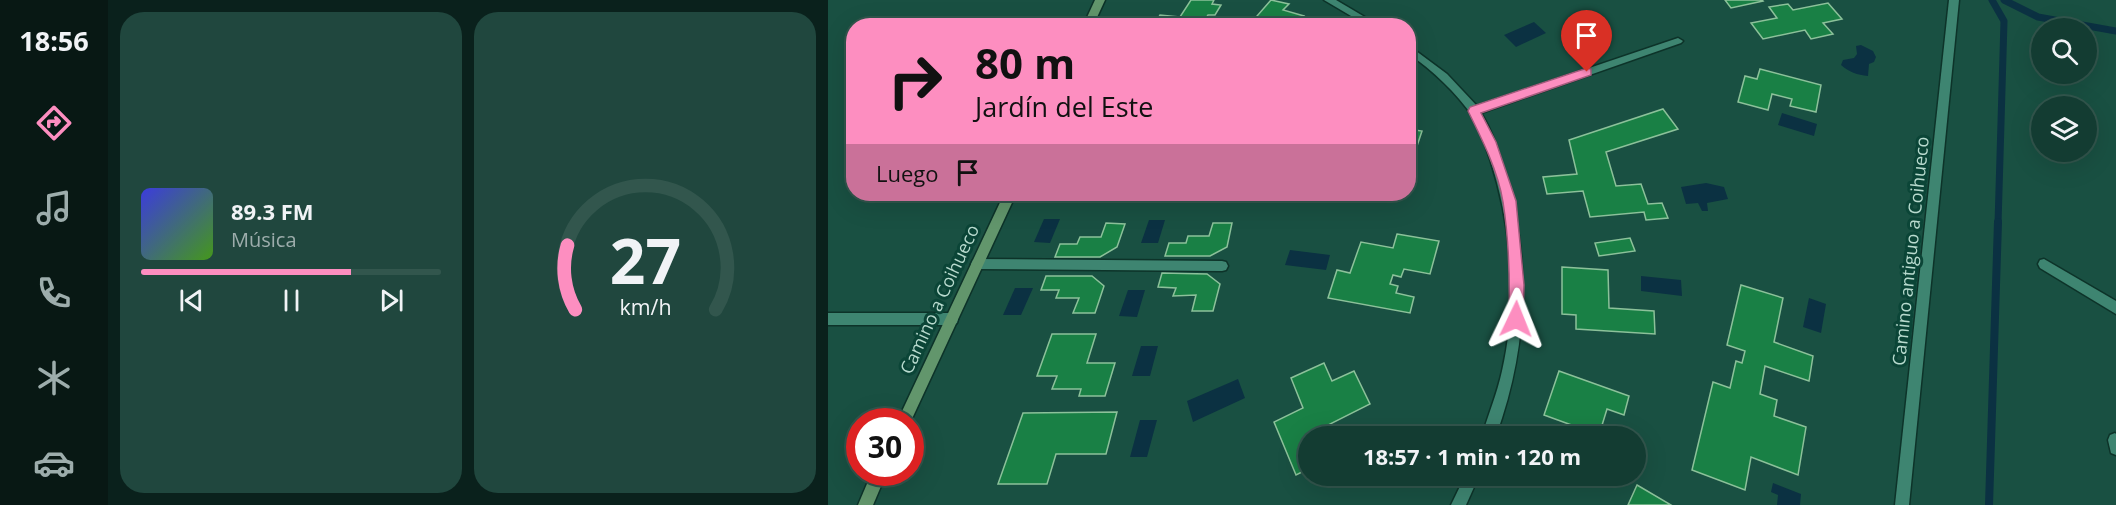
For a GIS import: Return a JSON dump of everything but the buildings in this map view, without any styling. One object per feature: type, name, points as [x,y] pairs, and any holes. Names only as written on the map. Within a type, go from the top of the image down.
[{"type":"main road","points":[[1092,18],[1100,0]]},
{"type":"main road","name":"Camino a Coihueco","points":[[910,408],[1007,201]]},
{"type":"main road","points":[[865,505],[874,486]]},
{"type":"street","points":[[1329,0],[1362,18]]},
{"type":"street","name":"Camino antiguo a Coihueco","points":[[1902,505],[1954,0]]},
{"type":"street","points":[[1474,111],[1678,41]]},
{"type":"street","points":[[1416,54],[1439,73],[1474,111],[1490,142],[1509,201],[1517,285],[1516,336],[1493,426]]},
{"type":"street","points":[[977,264],[1222,266]]},
{"type":"street","points":[[2044,264],[2116,308]]},
{"type":"street","points":[[828,319],[952,318]]},
{"type":"street","points":[[1458,505],[1467,486]]},
{"type":"water","points":[[1534,22],[1546,33],[1516,47],[1504,35]]},
{"type":"water","points":[[1861,45],[1873,51],[1876,57],[1874,62],[1869,64],[1868,76],[1853,73],[1841,65],[1843,60],[1854,58],[1857,54],[1856,46]]},
{"type":"water","points":[[1782,113],[1817,124],[1814,136],[1778,125]]},
{"type":"water","points":[[1706,183],[1724,187],[1728,199],[1707,203],[1708,211],[1702,211],[1698,203],[1686,204],[1681,187]]},
{"type":"water","points":[[1044,219],[1060,219],[1050,243],[1034,242]]},
{"type":"water","points":[[1149,220],[1165,220],[1158,243],[1141,243]]},
{"type":"water","points":[[1290,250],[1330,255],[1326,270],[1285,265]]},
{"type":"water","points":[[1641,276],[1681,280],[1682,296],[1641,291]]},
{"type":"water","points":[[1015,288],[1033,288],[1021,315],[1003,315]]},
{"type":"water","points":[[1128,290],[1145,290],[1137,317],[1119,316]]},
{"type":"water","points":[[1809,298],[1826,304],[1821,333],[1803,327]]},
{"type":"water","points":[[1141,346],[1158,346],[1150,376],[1132,376]]},
{"type":"water","points":[[1238,379],[1245,398],[1193,422],[1187,401]]},
{"type":"water","points":[[1140,420],[1157,420],[1147,457],[1130,457]]},
{"type":"water","points":[[1773,483],[1801,494],[1800,505],[1777,505],[1778,495],[1771,492]]},
{"type":"waterway","points":[[1992,0],[2004,21],[1998,224]]},
{"type":"waterway","points":[[2004,0],[2038,17],[2116,31]]},
{"type":"waterway","points":[[1989,505],[1998,222]]},
{"type":"route","points":[[1516,319],[1517,285],[1509,201],[1490,142],[1474,111],[1587,72]]}]
